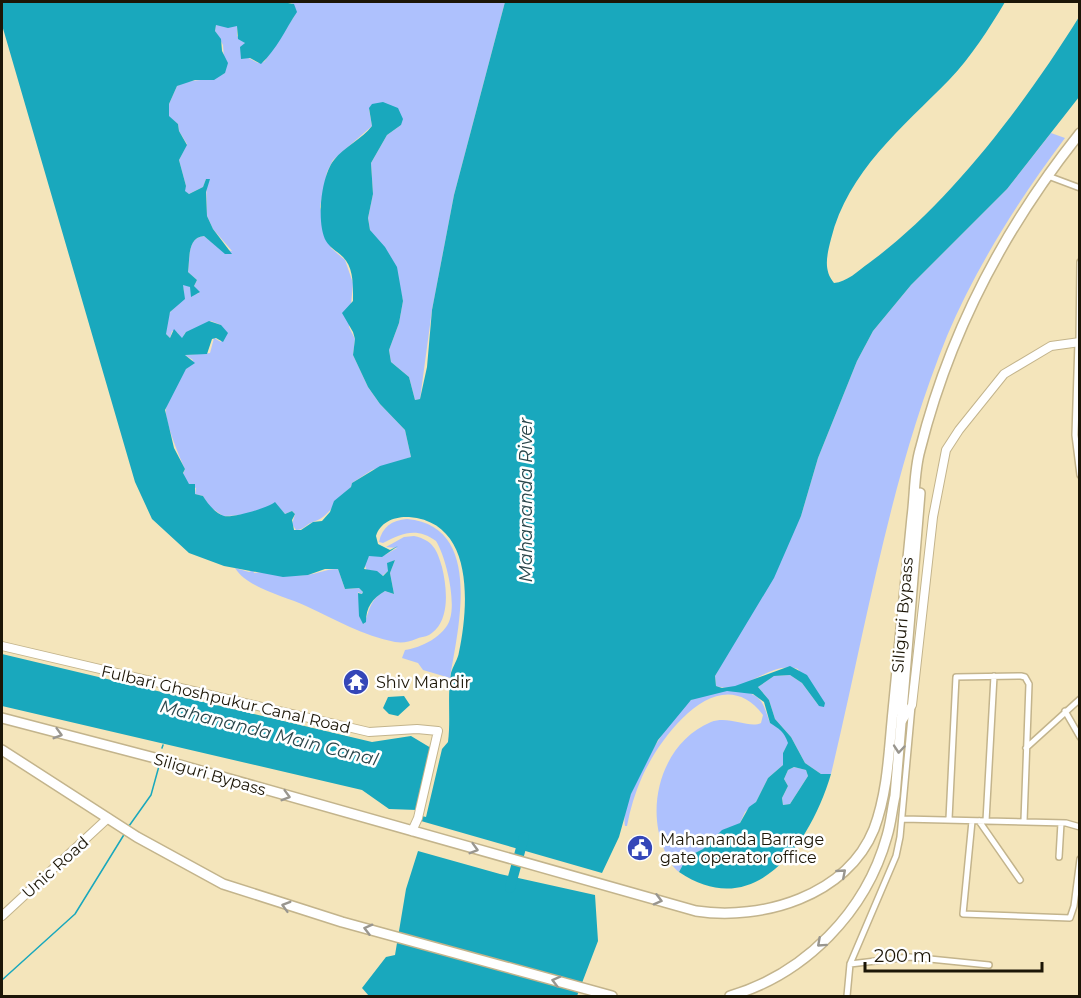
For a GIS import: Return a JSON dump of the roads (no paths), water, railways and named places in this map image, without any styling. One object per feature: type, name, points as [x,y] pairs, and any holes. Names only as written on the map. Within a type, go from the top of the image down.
[{"type":"highway","name":"Siliguri Bypass","points":[[2,718],[155,758],[696,911],[717,914],[756,911],[786,904],[814,892],[841,874],[855,861],[874,829],[885,783],[919,454],[943,374],[974,299],[1004,244],[1046,175],[1080,133]]},
{"type":"highway","points":[[730,996],[749,991],[809,955],[852,911],[873,872],[888,836],[895,796],[902,721],[919,523],[920,474],[930,416]]},
{"type":"highway","points":[[2,750],[136,837],[223,884],[342,922],[612,996]]},
{"type":"main road","points":[[902,721],[912,705],[934,505],[946,450],[958,430],[1004,374],[1051,346],[1079,342]]},
{"type":"main road","name":"Fulbari Ghoshpukur Canal Road","points":[[2,646],[369,732],[417,729],[438,731],[414,832]]},
{"type":"main road","name":"Unic Road","points":[[2,916],[111,821]]},
{"type":"street","points":[[1046,175],[1080,188]]},
{"type":"street","points":[[1080,265],[1077,435],[1080,475]]},
{"type":"street","points":[[986,822],[994,676]]},
{"type":"street","points":[[949,819],[956,677],[1021,676],[1028,680],[1024,822]]},
{"type":"street","points":[[1026,748],[1080,699]]},
{"type":"street","points":[[847,996],[850,964],[896,856],[903,819],[912,705]]},
{"type":"street","points":[[1065,711],[1080,738]]},
{"type":"street","points":[[903,819],[1061,823],[1080,826]]},
{"type":"street","points":[[972,821],[963,914],[1070,918],[1074,906],[1080,859]]},
{"type":"street","points":[[979,821],[1020,880]]},
{"type":"street","points":[[1059,857],[1061,823]]},
{"type":"street","points":[[850,964],[910,957],[989,965]]},
{"type":"water","points":[[2,2],[282,2],[294,4],[297,12],[276,46],[261,64],[250,58],[241,59],[240,47],[245,43],[238,39],[237,26],[228,28],[216,25],[215,31],[221,39],[222,51],[228,63],[225,73],[214,80],[195,80],[177,86],[169,104],[169,116],[178,124],[179,131],[187,145],[179,160],[186,186],[185,191],[189,194],[203,187],[206,179],[210,179],[206,192],[207,216],[213,229],[232,254],[225,254],[204,236],[199,237],[192,244],[188,272],[197,280],[194,286],[200,292],[191,297],[190,287],[183,285],[185,299],[170,312],[166,334],[170,338],[174,329],[182,338],[186,332],[209,321],[221,325],[228,333],[223,342],[216,338],[212,339],[207,354],[185,355],[195,363],[186,369],[165,410],[174,448],[185,469],[183,473],[189,484],[195,484],[195,494],[203,496],[215,511],[224,516],[250,512],[275,502],[285,514],[292,511],[295,514],[292,520],[294,530],[301,530],[313,522],[322,521],[330,512],[334,501],[351,487],[352,483],[380,466],[411,457],[405,430],[380,404],[368,387],[353,355],[355,339],[342,313],[353,301],[351,272],[347,261],[326,241],[321,223],[321,200],[326,177],[338,155],[372,126],[369,108],[372,104],[383,102],[398,108],[403,119],[401,125],[387,135],[371,163],[373,194],[368,218],[370,230],[385,247],[397,267],[403,301],[399,323],[389,350],[391,362],[409,377],[415,400],[420,399],[427,367],[432,310],[454,195],[505,2],[1005,2],[965,62],[895,133],[863,171],[850,192],[839,215],[828,251],[827,268],[834,283],[852,276],[899,239],[957,182],[1011,117],[1079,17],[1079,97],[1007,189],[911,285],[873,331],[857,361],[818,458],[801,516],[774,578],[715,676],[716,686],[722,688],[735,686],[790,666],[807,675],[825,703],[824,707],[819,706],[802,683],[790,675],[774,676],[758,687],[769,700],[775,719],[791,737],[805,763],[821,774],[831,774],[810,824],[795,848],[777,867],[756,881],[733,888],[707,886],[679,872],[687,857],[703,849],[722,830],[740,823],[749,807],[756,802],[768,778],[783,765],[783,753],[788,743],[781,731],[770,723],[764,702],[753,694],[727,691],[691,700],[658,740],[631,794],[619,837],[602,873],[421,821],[422,816],[426,817],[442,749],[448,742],[451,673],[458,655],[465,611],[462,568],[456,549],[446,533],[430,522],[404,517],[393,519],[381,527],[376,536],[378,544],[390,550],[398,546],[382,557],[369,556],[364,569],[377,571],[383,576],[388,571],[387,563],[395,560],[390,573],[394,594],[385,591],[377,597],[371,604],[366,622],[363,624],[359,616],[358,593],[363,592],[359,588],[345,589],[338,569],[325,569],[308,575],[283,577],[224,566],[189,553],[152,519],[135,482],[2,25]],"holes":[[[794,767],[806,770],[808,776],[790,804],[783,805],[782,798],[788,786],[784,779],[788,770]]]},
{"type":"water","name":"Mahananda Main Canal","points":[[2,654],[372,742],[411,736],[431,748],[417,810],[389,809],[362,790],[2,706]]},
{"type":"water","points":[[404,696],[410,705],[398,716],[389,714],[383,708],[388,697]]},
{"type":"water","points":[[418,851],[500,874],[595,895],[598,941],[577,996],[369,996],[362,988],[386,957],[395,955],[406,889]]},
{"type":"waterway","points":[[129,826],[151,795],[159,766]]},
{"type":"waterway","points":[[2,980],[75,914],[125,833]]},
{"type":"waterway","name":"Mahananda River","points":[[510,888],[524,837]]},
{"type":"place","name":"Shiv Mandir","points":[[356,682]]},
{"type":"place","name":"Mahananda Barrage gate operator office","points":[[640,848]]}]
